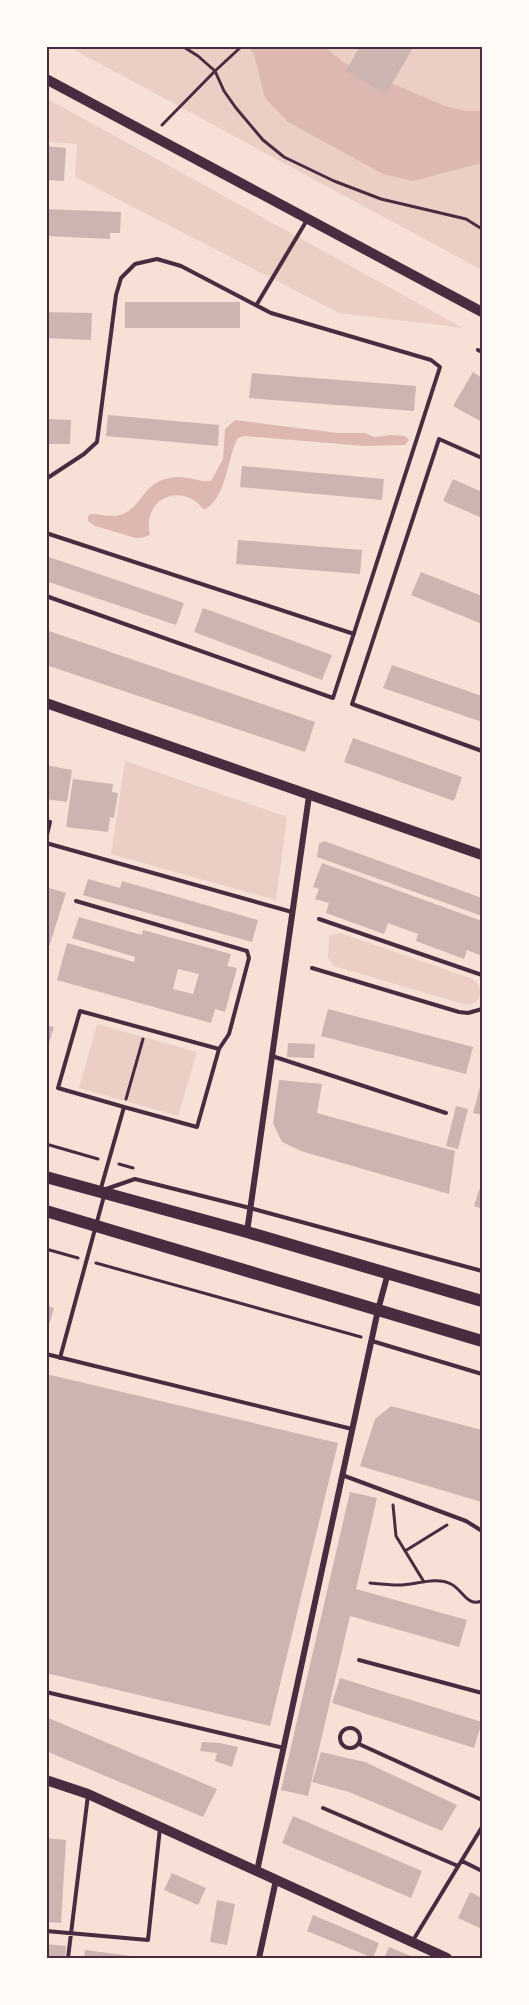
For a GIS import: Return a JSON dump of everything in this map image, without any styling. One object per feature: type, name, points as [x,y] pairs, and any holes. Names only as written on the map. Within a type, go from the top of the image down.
[{"type":"main road","points":[[46,1177],[247,1232],[483,1301]]},
{"type":"main road","points":[[46,1211],[483,1341]]},
{"type":"street","points":[[46,79],[483,312]]},
{"type":"street","points":[[46,703],[483,855]]},
{"type":"street","points":[[247,1232],[309,796]]},
{"type":"street","points":[[257,1871],[371,1340],[388,1273]]},
{"type":"street","points":[[46,1780],[88,1794],[447,1959]]},
{"type":"street","points":[[259,1959],[276,1880]]},
{"type":"lane","points":[[257,304],[308,219]]},
{"type":"lane","points":[[46,479],[84,454],[97,442],[116,295],[121,278],[135,264],[157,259],[181,266],[271,313],[431,360],[440,368],[333,698],[46,596]]},
{"type":"lane","points":[[483,458],[439,439],[352,704],[483,751]]},
{"type":"lane","points":[[46,533],[354,634]]},
{"type":"lane","points":[[46,821],[50,822],[46,841],[292,912]]},
{"type":"lane","points":[[76,901],[247,951],[249,958],[229,1034],[219,1049],[197,1127],[58,1088],[80,1011],[219,1049]]},
{"type":"lane","points":[[319,919],[483,975]]},
{"type":"lane","points":[[312,968],[459,1012],[468,1013],[483,1009]]},
{"type":"lane","points":[[272,1055],[447,1113]]},
{"type":"lane","points":[[60,1358],[96,1226],[124,1107]]},
{"type":"lane","points":[[103,1193],[135,1179],[483,1272]]},
{"type":"lane","points":[[371,1340],[483,1374]]},
{"type":"lane","points":[[46,1354],[352,1429]]},
{"type":"lane","points":[[342,1475],[459,1518],[483,1531]]},
{"type":"lane","points":[[359,1660],[483,1693]]},
{"type":"lane","points":[[46,1692],[284,1748]]},
{"type":"lane","points":[[348,1729],[356,1730],[360,1735],[359,1744],[352,1748],[345,1747],[340,1741],[341,1734],[348,1729]]},
{"type":"lane","points":[[359,1744],[483,1800]]},
{"type":"lane","points":[[68,1959],[88,1794]]},
{"type":"lane","points":[[323,1808],[458,1866]]},
{"type":"lane","points":[[46,1931],[148,1940],[160,1827]]},
{"type":"lane","points":[[412,1942],[483,1827]]},
{"type":"lane","points":[[462,1861],[483,1871]]},
{"type":"path","points":[[182,46],[215,71],[224,91],[236,108],[263,140],[284,157],[334,181],[381,199],[428,212],[466,219],[483,229]]},
{"type":"path","points":[[153,135],[242,46]]},
{"type":"path","points":[[124,1107],[146,1029]]},
{"type":"path","points":[[46,1249],[371,1340]]},
{"type":"path","points":[[392,1494],[396,1536],[423,1582]]},
{"type":"path","points":[[405,1551],[459,1518]]},
{"type":"path","points":[[370,1583],[400,1585],[445,1581],[453,1585],[469,1601],[483,1601]]},
{"type":"shaded area","points":[[69,47],[482,47],[482,270]]},
{"type":"shaded area","points":[[248,47],[325,47],[344,63],[445,106],[467,111],[482,111],[482,163],[413,181],[383,174],[288,122],[265,98],[254,54]]},
{"type":"shaded area","points":[[46,98],[463,328],[339,313],[75,177],[77,144],[47,142]]},
{"type":"shaded area","points":[[235,420],[338,433],[365,433],[374,437],[405,436],[409,440],[405,445],[364,446],[245,436],[238,438],[218,496],[204,510],[195,501],[185,496],[175,495],[165,498],[157,503],[152,512],[149,522],[150,535],[141,538],[95,526],[88,521],[88,516],[91,514],[111,516],[123,514],[134,506],[152,486],[165,479],[184,477],[211,481],[223,459],[225,429]]},
{"type":"shaded area","points":[[125,761],[287,817],[276,900],[111,854]]},
{"type":"shaded area","points":[[340,933],[473,979],[479,987],[479,998],[467,1005],[334,966],[328,958],[329,935]]},
{"type":"shaded area","points":[[97,1024],[197,1052],[178,1116],[79,1088]]},
{"type":"building","points":[[360,46],[414,46],[386,94],[346,71]]},
{"type":"building","points":[[46,146],[66,148],[64,181],[46,180]]},
{"type":"building","points":[[46,209],[121,212],[120,233],[110,233],[110,239],[46,236]]},
{"type":"building","points":[[125,302],[240,302],[240,328],[125,328]]},
{"type":"building","points":[[46,312],[92,313],[91,340],[46,338]]},
{"type":"building","points":[[473,372],[482,378],[482,422],[453,406]]},
{"type":"building","points":[[252,373],[416,386],[414,411],[249,398]]},
{"type":"building","points":[[108,415],[219,425],[218,446],[106,436]]},
{"type":"building","points":[[46,419],[71,420],[70,444],[46,444]]},
{"type":"building","points":[[242,466],[384,479],[382,500],[240,487]]},
{"type":"building","points":[[453,479],[482,492],[482,518],[443,501]]},
{"type":"building","points":[[238,540],[362,550],[360,574],[236,564]]},
{"type":"building","points":[[46,556],[184,603],[176,625],[46,581]]},
{"type":"building","points":[[421,572],[482,596],[482,624],[411,595]]},
{"type":"building","points":[[203,608],[332,655],[322,680],[194,632]]},
{"type":"building","points":[[46,630],[315,722],[305,752],[46,665]]},
{"type":"building","points":[[392,665],[482,696],[482,722],[383,688]]},
{"type":"building","points":[[353,738],[462,777],[454,801],[344,762]]},
{"type":"building","points":[[46,765],[72,770],[67,802],[46,799]]},
{"type":"building","points":[[73,779],[113,784],[112,792],[118,793],[114,818],[110,817],[108,832],[66,827]]},
{"type":"building","points":[[324,841],[482,898],[482,916],[317,857],[319,844]]},
{"type":"building","points":[[322,863],[482,921],[482,956],[467,950],[464,959],[416,941],[418,934],[388,923],[384,934],[326,913],[329,903],[315,899],[319,889],[313,887]]},
{"type":"building","points":[[88,879],[120,888],[122,881],[258,920],[252,942],[83,895]]},
{"type":"building","points":[[46,887],[66,893],[47,953],[46,953]]},
{"type":"building","points":[[79,917],[142,935],[143,930],[231,954],[227,966],[237,968],[225,1012],[215,1009],[211,1023],[57,980],[67,943],[134,962],[135,957],[72,938]],"holes":[[[178,969],[199,974],[193,994],[173,989]]]},
{"type":"building","points":[[328,1009],[473,1047],[466,1074],[321,1036]]},
{"type":"building","points":[[46,1025],[54,1027],[47,1049],[46,1049]]},
{"type":"building","points":[[288,1043],[315,1044],[314,1058],[287,1057]]},
{"type":"building","points":[[482,1079],[482,1115],[473,1113]]},
{"type":"building","points":[[279,1080],[322,1084],[317,1113],[455,1151],[449,1194],[301,1151],[282,1142],[273,1123]]},
{"type":"building","points":[[456,1106],[468,1109],[458,1149],[446,1146]]},
{"type":"building","points":[[482,1181],[482,1209],[474,1206]]},
{"type":"building","points":[[46,1305],[54,1308],[47,1332],[46,1332]]},
{"type":"building","points":[[46,1374],[338,1443],[270,1726],[46,1673]]},
{"type":"building","points":[[391,1406],[482,1430],[482,1502],[360,1466],[375,1419]]},
{"type":"building","points":[[350,1492],[377,1498],[356,1589],[467,1620],[459,1647],[350,1616],[308,1796],[281,1790]]},
{"type":"building","points":[[340,1678],[482,1722],[474,1748],[332,1703]]},
{"type":"building","points":[[46,1717],[217,1789],[203,1817],[46,1751]]},
{"type":"building","points":[[202,1742],[238,1747],[232,1767],[215,1761],[217,1753],[200,1751]]},
{"type":"building","points":[[321,1752],[365,1762],[457,1805],[442,1831],[349,1792],[312,1782]]},
{"type":"building","points":[[293,1816],[422,1871],[411,1898],[282,1843]]},
{"type":"building","points":[[46,1838],[66,1840],[61,1923],[46,1922]]},
{"type":"building","points":[[172,1873],[206,1888],[198,1905],[164,1890]]},
{"type":"building","points":[[470,1892],[482,1898],[482,1929],[458,1918]]},
{"type":"building","points":[[217,1900],[235,1904],[227,1945],[210,1942]]},
{"type":"building","points":[[313,1915],[379,1943],[373,1958],[307,1931]]},
{"type":"building","points":[[46,1944],[66,1946],[65,1958],[46,1958]]},
{"type":"building","points":[[389,1947],[416,1958],[384,1958]]},
{"type":"building","points":[[85,1950],[139,1957],[139,1958],[84,1958]]}]
